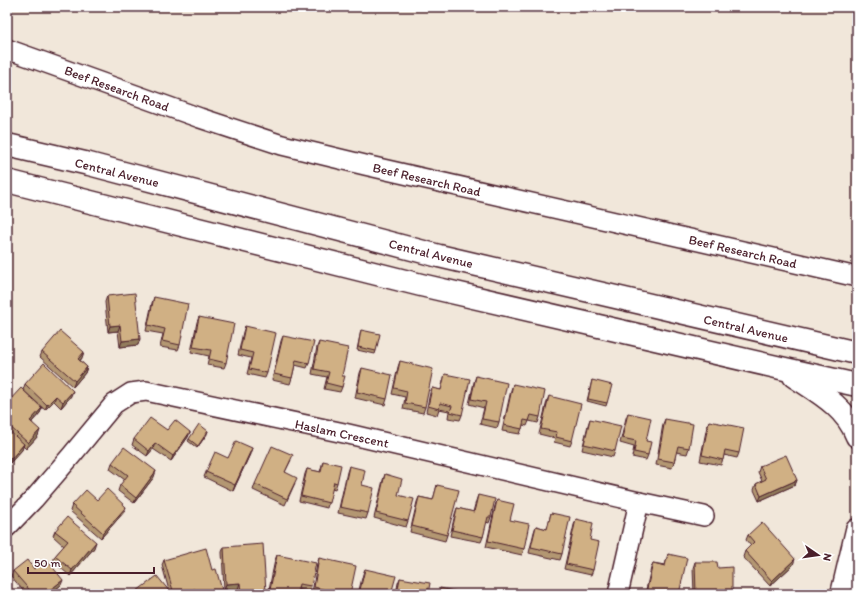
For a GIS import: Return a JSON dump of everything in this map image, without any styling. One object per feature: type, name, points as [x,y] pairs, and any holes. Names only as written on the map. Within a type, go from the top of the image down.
[{"type":"main road","name":"Central Avenue","points":[[7,145],[90,164],[446,258],[857,353]]},
{"type":"main road","points":[[7,181],[421,285],[857,385]]},
{"type":"main road","points":[[785,369],[837,406],[849,420],[857,436]]},
{"type":"main road","points":[[842,594],[857,530]]},
{"type":"street","name":"Beef Research Road","points":[[7,49],[193,116],[282,144],[372,167],[857,277]]},
{"type":"street","name":"Haslam Crescent","points":[[7,527],[34,499],[114,404],[131,393],[146,391],[344,433],[704,516]]},
{"type":"street","points":[[618,594],[639,502]]},
{"type":"building","points":[[135,293],[140,339],[122,341],[120,325],[110,326],[107,296]]},
{"type":"building","points":[[154,297],[188,304],[180,345],[162,341],[165,329],[148,325]]},
{"type":"building","points":[[199,317],[234,324],[226,363],[209,359],[211,350],[193,347]]},
{"type":"building","points":[[245,326],[276,333],[267,373],[249,369],[253,353],[240,350]]},
{"type":"building","points":[[361,330],[380,334],[376,351],[358,347]]},
{"type":"building","points":[[60,331],[84,352],[78,359],[87,367],[75,381],[42,352]]},
{"type":"building","points":[[283,336],[314,342],[309,363],[296,360],[292,378],[274,374]]},
{"type":"building","points":[[319,342],[348,348],[342,376],[345,376],[342,387],[326,383],[329,372],[314,369]]},
{"type":"building","points":[[400,361],[433,369],[425,407],[405,403],[407,391],[394,388]]},
{"type":"building","points":[[44,363],[73,391],[63,402],[56,396],[47,405],[25,384]]},
{"type":"building","points":[[362,368],[392,375],[387,399],[357,392]]},
{"type":"building","points":[[445,374],[470,379],[462,415],[450,412],[452,406],[440,403],[439,409],[428,406],[432,388],[441,390]]},
{"type":"building","points":[[476,376],[507,383],[499,422],[482,419],[486,402],[471,399]]},
{"type":"building","points":[[592,380],[612,385],[607,403],[588,399]]},
{"type":"building","points":[[513,384],[545,391],[540,417],[531,415],[529,421],[524,420],[522,429],[504,425]]},
{"type":"building","points":[[21,388],[42,408],[30,421],[40,430],[28,443],[7,424],[7,403]]},
{"type":"building","points":[[549,396],[581,404],[572,441],[556,437],[557,432],[541,429]]},
{"type":"building","points":[[628,413],[651,418],[646,441],[651,442],[648,455],[634,452],[636,441],[622,438]]},
{"type":"building","points":[[150,418],[167,430],[175,420],[190,432],[173,456],[155,443],[149,451],[134,439]]},
{"type":"building","points":[[590,419],[621,426],[615,451],[584,444]]},
{"type":"building","points":[[665,419],[693,424],[689,448],[678,446],[674,462],[658,459]]},
{"type":"building","points":[[709,421],[744,428],[739,453],[725,450],[723,460],[702,455]]},
{"type":"building","points":[[199,424],[208,431],[198,446],[189,439]]},
{"type":"building","points":[[7,429],[24,444],[11,459],[7,455]]},
{"type":"building","points":[[236,441],[252,448],[235,485],[206,472],[215,452],[228,458]]},
{"type":"building","points":[[272,446],[293,455],[285,472],[297,478],[287,499],[255,484]]},
{"type":"building","points":[[124,447],[156,471],[136,498],[120,485],[128,475],[112,463]]},
{"type":"building","points":[[786,455],[797,480],[761,496],[756,484],[766,479],[760,466]]},
{"type":"building","points":[[323,461],[341,465],[337,483],[334,482],[329,503],[301,496],[307,469],[321,472]]},
{"type":"building","points":[[349,466],[365,470],[362,485],[374,488],[368,513],[340,507]]},
{"type":"building","points":[[385,474],[402,479],[398,495],[414,499],[408,521],[376,513]]},
{"type":"building","points":[[437,485],[459,490],[447,535],[412,526],[419,497],[433,500]]},
{"type":"building","points":[[107,489],[126,507],[103,533],[72,505],[86,490],[97,500]]},
{"type":"building","points":[[478,495],[495,499],[491,517],[488,517],[483,537],[452,530],[457,508],[474,512]]},
{"type":"building","points":[[497,500],[514,504],[510,520],[529,524],[524,549],[488,541]]},
{"type":"building","points":[[551,513],[570,517],[562,554],[531,547],[536,526],[547,529]]},
{"type":"building","points":[[67,517],[96,542],[72,570],[55,556],[68,541],[55,531]]},
{"type":"building","points":[[576,519],[593,523],[590,540],[599,542],[593,570],[566,564]]},
{"type":"building","points":[[762,522],[795,559],[772,581],[745,551],[754,542],[748,535]]},
{"type":"building","points":[[263,544],[266,592],[241,593],[240,583],[226,584],[224,547]]},
{"type":"building","points":[[206,548],[212,570],[216,569],[222,590],[208,594],[196,594],[195,589],[174,594],[164,560]]},
{"type":"building","points":[[668,554],[687,558],[679,594],[646,593],[653,563],[665,566]]},
{"type":"building","points":[[277,555],[316,563],[311,586],[299,584],[297,594],[287,594],[270,590]]},
{"type":"building","points":[[319,558],[356,566],[350,594],[325,594],[326,590],[314,587]]},
{"type":"building","points":[[46,559],[63,580],[45,594],[33,594],[13,571],[27,560],[34,569]]},
{"type":"building","points":[[695,562],[717,562],[718,568],[732,567],[732,594],[696,594]]},
{"type":"building","points":[[365,569],[396,576],[391,594],[359,594]]},
{"type":"building","points":[[157,576],[170,592],[168,594],[133,594]]},
{"type":"building","points":[[400,578],[430,583],[428,594],[397,594]]},
{"type":"building","points":[[440,588],[468,594],[439,594]]}]
